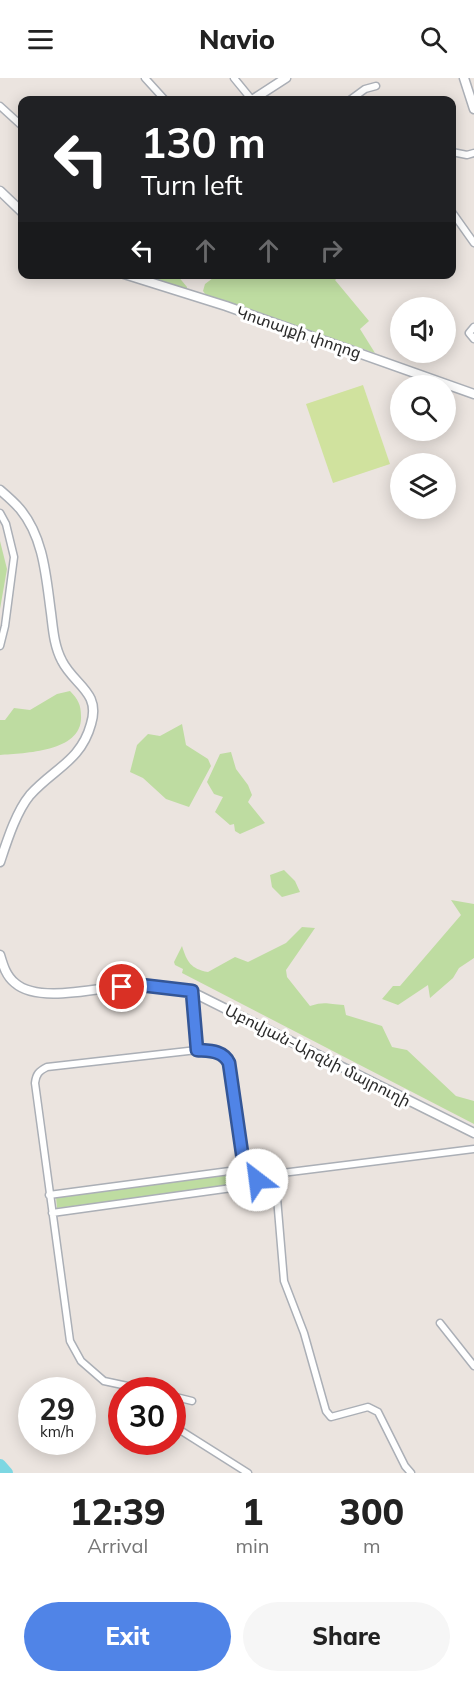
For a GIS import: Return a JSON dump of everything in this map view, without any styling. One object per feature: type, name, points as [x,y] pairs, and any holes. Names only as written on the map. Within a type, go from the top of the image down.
[{"type":"main road","points":[[258,96],[286,78]]},
{"type":"main road","points":[[464,78],[474,106]]},
{"type":"main road","points":[[0,191],[18,208]]},
{"type":"main road","name":"Կոտայքի փողոց","points":[[140,279],[226,306],[474,393]]},
{"type":"main road","points":[[0,490],[20,509],[37,538],[43,555],[57,648],[63,663],[87,691],[94,707],[84,743],[72,758],[30,795],[21,810],[0,862]]},
{"type":"main road","name":"Աբովյան-Արզնի մայրուղի","points":[[0,955],[4,970],[15,983],[45,994],[141,985],[192,991],[474,1133]]},
{"type":"street","points":[[145,78],[161,96]]},
{"type":"street","points":[[234,78],[249,96]]},
{"type":"street","points":[[355,96],[365,89],[376,86]]},
{"type":"street","points":[[0,106],[18,122]]},
{"type":"street","points":[[456,153],[467,155],[474,153]]},
{"type":"street","points":[[456,218],[474,243]]},
{"type":"street","points":[[474,327],[469,333],[474,339]]},
{"type":"street","points":[[0,513],[6,524],[14,556],[0,646]]},
{"type":"street","points":[[192,991],[197,1050]]},
{"type":"street","points":[[108,1382],[81,1361],[70,1341],[35,1083],[38,1072],[47,1067],[197,1050],[219,1053],[227,1058],[229,1063],[243,1160],[242,1168],[234,1178],[238,1187]]},
{"type":"street","points":[[266,1175],[474,1149]]},
{"type":"street","points":[[49,1195],[242,1168],[256,1173],[255,1184],[247,1189],[238,1187],[52,1213]]},
{"type":"street","points":[[275,1174],[284,1281],[304,1333],[326,1411],[331,1417],[368,1407],[378,1412],[405,1466],[411,1473]]},
{"type":"street","points":[[440,1323],[474,1366]]},
{"type":"street","points":[[186,1400],[192,1401]]},
{"type":"street","points":[[186,1434],[248,1473]]},
{"type":"green space","points":[[153,279],[180,279],[187,287],[187,291]]},
{"type":"green space","points":[[212,279],[336,279],[369,321],[360,329],[375,353],[206,295],[203,291],[205,284]]},
{"type":"green space","points":[[363,385],[390,464],[333,483],[306,404]]},
{"type":"green space","points":[[0,541],[7,569],[0,609]]},
{"type":"green space","points":[[70,691],[78,702],[81,712],[79,728],[73,737],[51,748],[0,755],[0,720],[5,720],[14,708],[30,710],[57,694]]},
{"type":"green space","points":[[182,724],[186,745],[208,759],[211,766],[189,807],[166,799],[143,778],[130,772],[137,745],[148,734],[160,736]]},
{"type":"green space","points":[[231,752],[236,769],[248,785],[252,795],[248,802],[265,823],[240,834],[235,831],[234,824],[230,825],[215,812],[223,797],[214,794],[207,782],[220,754]]},
{"type":"green space","points":[[284,870],[295,881],[300,892],[282,897],[272,887],[270,875]]},
{"type":"green space","points":[[451,900],[474,904],[474,958],[459,968],[453,978],[430,998],[428,985],[398,1005],[382,999],[393,986],[400,986],[461,915]]},
{"type":"green space","points":[[302,927],[315,928],[286,970],[287,977],[310,1006],[323,1003],[344,1005],[346,1015],[382,1026],[392,1047],[407,1050],[456,1096],[474,1101],[474,1124],[182,973],[183,969],[174,962],[182,946],[190,964],[202,971],[208,972],[235,957],[248,962],[286,943]]},
{"type":"green space","points":[[229,1175],[231,1186],[57,1208],[56,1197]]},
{"type":"waterway","points":[[0,1465],[7,1473]]},
{"type":"route","points":[[122,987],[141,985],[192,991],[197,1050],[219,1053],[227,1058],[243,1160],[255,1171],[257,1180]]}]
